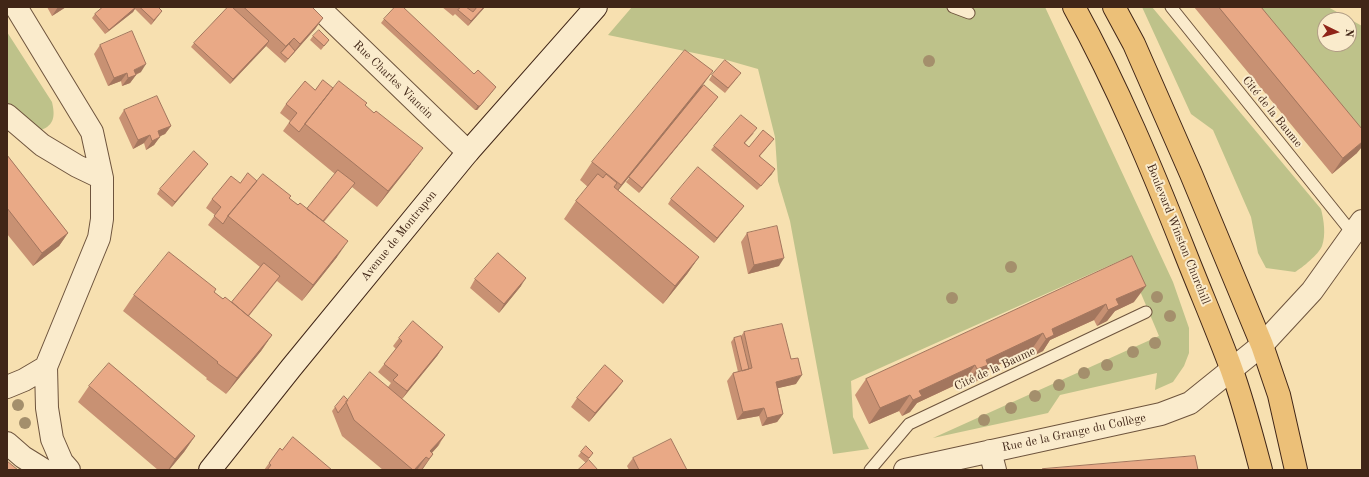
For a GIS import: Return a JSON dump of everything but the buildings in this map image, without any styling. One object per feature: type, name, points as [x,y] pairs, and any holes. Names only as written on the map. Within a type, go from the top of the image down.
[{"type":"main road","name":"Boulevard Winston Churchill","points":[[1074,7],[1092,40],[1133,126],[1161,191],[1231,369],[1261,470]]},
{"type":"main road","points":[[1114,7],[1134,44],[1185,160],[1262,345],[1277,388],[1296,470]]},
{"type":"street","points":[[16,7],[92,132],[102,178],[102,220],[99,238],[46,367],[47,408],[52,439],[62,462],[69,470]]},
{"type":"street","name":"Rue Charles Viancin","points":[[318,7],[468,152]]},
{"type":"street","name":"Avenue de Montrapon","points":[[210,470],[291,368],[468,152],[596,7]]},
{"type":"street","points":[[7,115],[42,145],[77,166],[102,178]]},
{"type":"street","points":[[1262,345],[1312,291],[1357,228]]},
{"type":"street","name":"Rue de la Grange du Collège","points":[[905,470],[992,460],[1160,414],[1190,403],[1262,345]]},
{"type":"street","points":[[7,387],[24,380],[46,367]]},
{"type":"street","points":[[7,444],[23,457],[44,470]]},
{"type":"lane","points":[[954,7],[969,13]]},
{"type":"lane","name":"Cité de la Baume","points":[[1171,7],[1357,228]]},
{"type":"lane","name":"Cité de la Baume","points":[[870,470],[908,424],[1146,312]]},
{"type":"green space","points":[[632,7],[1045,7],[1173,282],[1189,328],[1189,353],[1184,366],[1173,382],[1155,390],[1157,373],[1060,395],[1048,413],[933,438],[1159,336],[1126,258],[851,381],[853,417],[869,449],[833,454],[790,221],[778,181],[775,137],[758,69],[723,59],[608,35]]},
{"type":"green space","points":[[1142,7],[1152,7],[1321,209],[1324,228],[1322,246],[1314,257],[1295,272],[1266,268],[1258,253],[1251,217],[1213,130],[1191,114]]},
{"type":"green space","points":[[1246,7],[1328,7],[1337,12],[1317,12],[1317,52],[1357,52],[1357,23],[1362,26],[1362,143]]},
{"type":"green space","points":[[7,32],[52,102],[54,111],[53,119],[46,128],[41,130],[7,105]]}]
